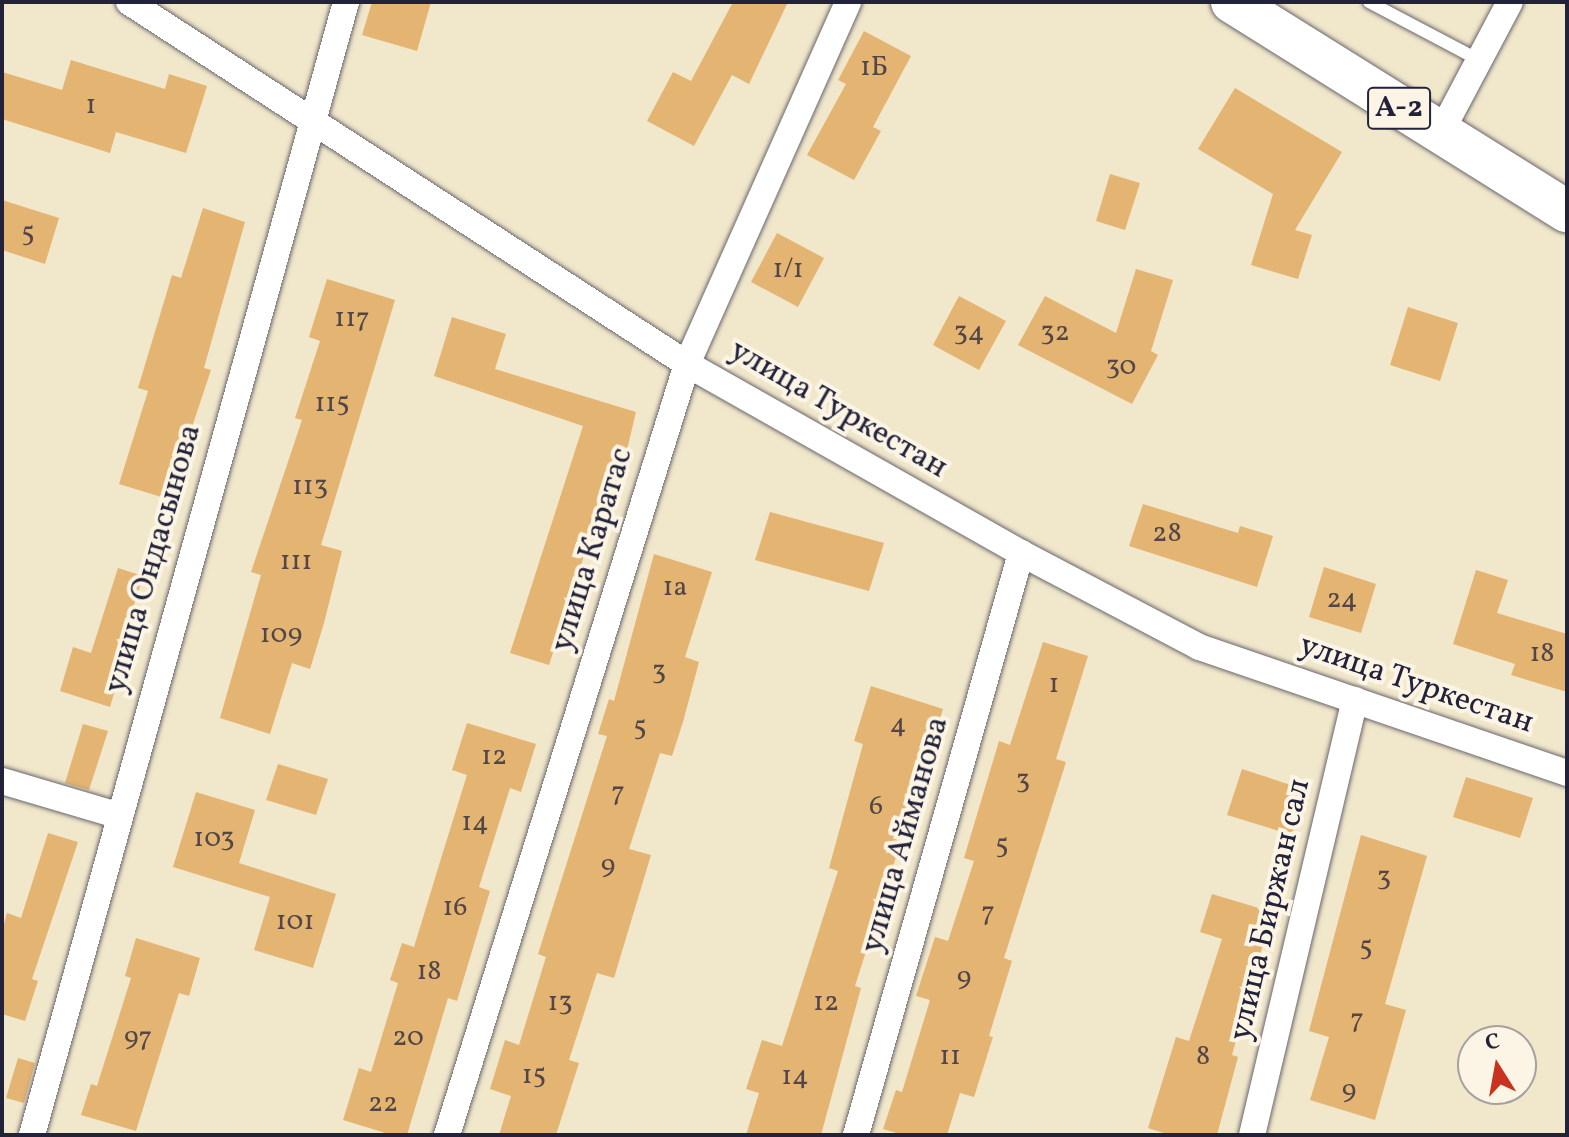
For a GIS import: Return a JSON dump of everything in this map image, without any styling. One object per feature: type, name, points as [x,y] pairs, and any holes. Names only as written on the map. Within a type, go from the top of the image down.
[{"type":"highway","name":"A-2","points":[[1232,2],[1567,211]]},
{"type":"street","name":"улица Туркестан","points":[[129,2],[687,364],[1021,553],[1199,647],[1567,773]]},
{"type":"street","name":"улица Ондасынова","points":[[32,1135],[117,815],[346,2]]},
{"type":"street","name":"улица Каратас","points":[[447,1135],[687,364],[848,2]]},
{"type":"street","points":[[1440,134],[1510,2]]},
{"type":"street","name":"улица Айманова","points":[[856,1135],[1021,553]]},
{"type":"street","name":"улица Биржан сал","points":[[1252,1135],[1355,700]]},
{"type":"street","points":[[2,781],[117,815]]},
{"type":"lane","points":[[1369,2],[1479,60]]},
{"type":"building","points":[[372,2],[431,2],[417,51],[362,35]]},
{"type":"building","points":[[733,2],[788,2],[749,84],[732,75],[694,146],[647,121],[673,72],[691,81]]},
{"type":"building","points":[[864,31],[911,56],[873,127],[881,131],[854,180],[807,155],[846,84],[838,80]]},
{"type":"building","points":[[71,60],[165,89],[169,74],[207,86],[186,153],[116,132],[110,153],[2,119],[2,72],[62,90]]},
{"type":"building","points":[[1235,88],[1342,152],[1295,230],[1312,235],[1298,279],[1251,265],[1273,194],[1198,149]]},
{"type":"building","points":[[1110,174],[1140,183],[1125,230],[1096,221]]},
{"type":"building","points":[[2,200],[59,218],[45,264],[2,250]]},
{"type":"building","points":[[203,208],[245,222],[204,368],[211,370],[168,499],[119,484],[148,391],[138,388],[172,275],[181,278]]},
{"type":"building","points":[[777,233],[824,258],[798,307],[751,282]]},
{"type":"building","points":[[1136,269],[1173,280],[1151,351],[1158,355],[1132,404],[1018,345],[1045,296],[1116,333]]},
{"type":"building","points":[[327,279],[395,300],[321,545],[342,551],[324,623],[310,669],[292,663],[270,734],[220,718],[261,575],[251,572],[302,420],[295,418],[320,341],[309,337]]},
{"type":"building","points":[[959,296],[1006,321],[979,370],[933,345]]},
{"type":"building","points":[[1408,307],[1458,323],[1440,381],[1390,365]]},
{"type":"building","points":[[452,317],[506,334],[495,369],[636,412],[612,513],[599,509],[549,665],[510,653],[583,426],[434,376]]},
{"type":"building","points":[[1143,504],[1238,533],[1240,526],[1273,536],[1257,587],[1129,546]]},
{"type":"building","points":[[770,512],[884,543],[869,591],[755,560]]},
{"type":"building","points":[[654,554],[712,572],[685,657],[699,662],[683,722],[672,756],[660,753],[629,849],[651,855],[614,978],[597,973],[569,1060],[579,1063],[556,1135],[499,1135],[511,1096],[490,1089],[505,1040],[519,1045],[546,957],[538,954],[607,736],[598,734],[609,699],[614,701]]},
{"type":"building","points":[[1324,567],[1376,584],[1361,633],[1309,617]]},
{"type":"building","points":[[118,568],[143,576],[117,661],[123,663],[110,707],[60,691],[73,647],[91,653]]},
{"type":"building","points":[[1476,570],[1508,580],[1497,613],[1567,634],[1567,692],[1511,675],[1515,664],[1453,644]]},
{"type":"building","points":[[1043,642],[1088,656],[1056,759],[1066,762],[1004,958],[1012,961],[974,1097],[960,1093],[947,1135],[903,1135],[883,1129],[896,1090],[902,1092],[930,1000],[916,996],[935,937],[948,941],[974,861],[964,858],[999,741],[1010,745]]},
{"type":"building","points":[[871,686],[943,709],[855,986],[861,988],[821,1135],[746,1135],[759,1093],[746,1089],[762,1040],[782,1046],[838,871],[829,868],[863,744],[854,741]]},
{"type":"building","points":[[467,723],[536,744],[521,792],[510,788],[479,887],[490,891],[457,1001],[448,998],[407,1135],[392,1135],[343,1120],[359,1068],[371,1072],[398,983],[390,980],[402,943],[414,947],[467,775],[452,770]]},
{"type":"building","points":[[83,724],[108,731],[89,790],[65,783]]},
{"type":"building","points":[[278,764],[328,779],[316,815],[266,800]]},
{"type":"building","points":[[1242,769],[1306,790],[1292,835],[1227,815]]},
{"type":"building","points":[[1466,777],[1533,798],[1520,838],[1453,817]]},
{"type":"building","points":[[196,792],[255,810],[239,863],[336,894],[313,968],[254,950],[270,897],[173,867]]},
{"type":"building","points":[[48,833],[78,842],[32,979],[38,981],[25,1021],[2,1014],[2,931],[7,913],[21,918]]},
{"type":"building","points":[[1361,835],[1427,856],[1385,1004],[1406,1010],[1375,1120],[1310,1100],[1329,1037],[1309,1031]]},
{"type":"building","points":[[1212,894],[1272,912],[1232,1055],[1238,1057],[1217,1135],[1170,1135],[1148,1128],[1176,1037],[1189,1041],[1222,939],[1200,932]]},
{"type":"building","points":[[136,938],[200,958],[189,996],[179,993],[136,1131],[81,1115],[91,1084],[97,1086],[131,978],[125,976]]},
{"type":"building","points":[[18,1058],[35,1063],[24,1103],[6,1098]]}]
